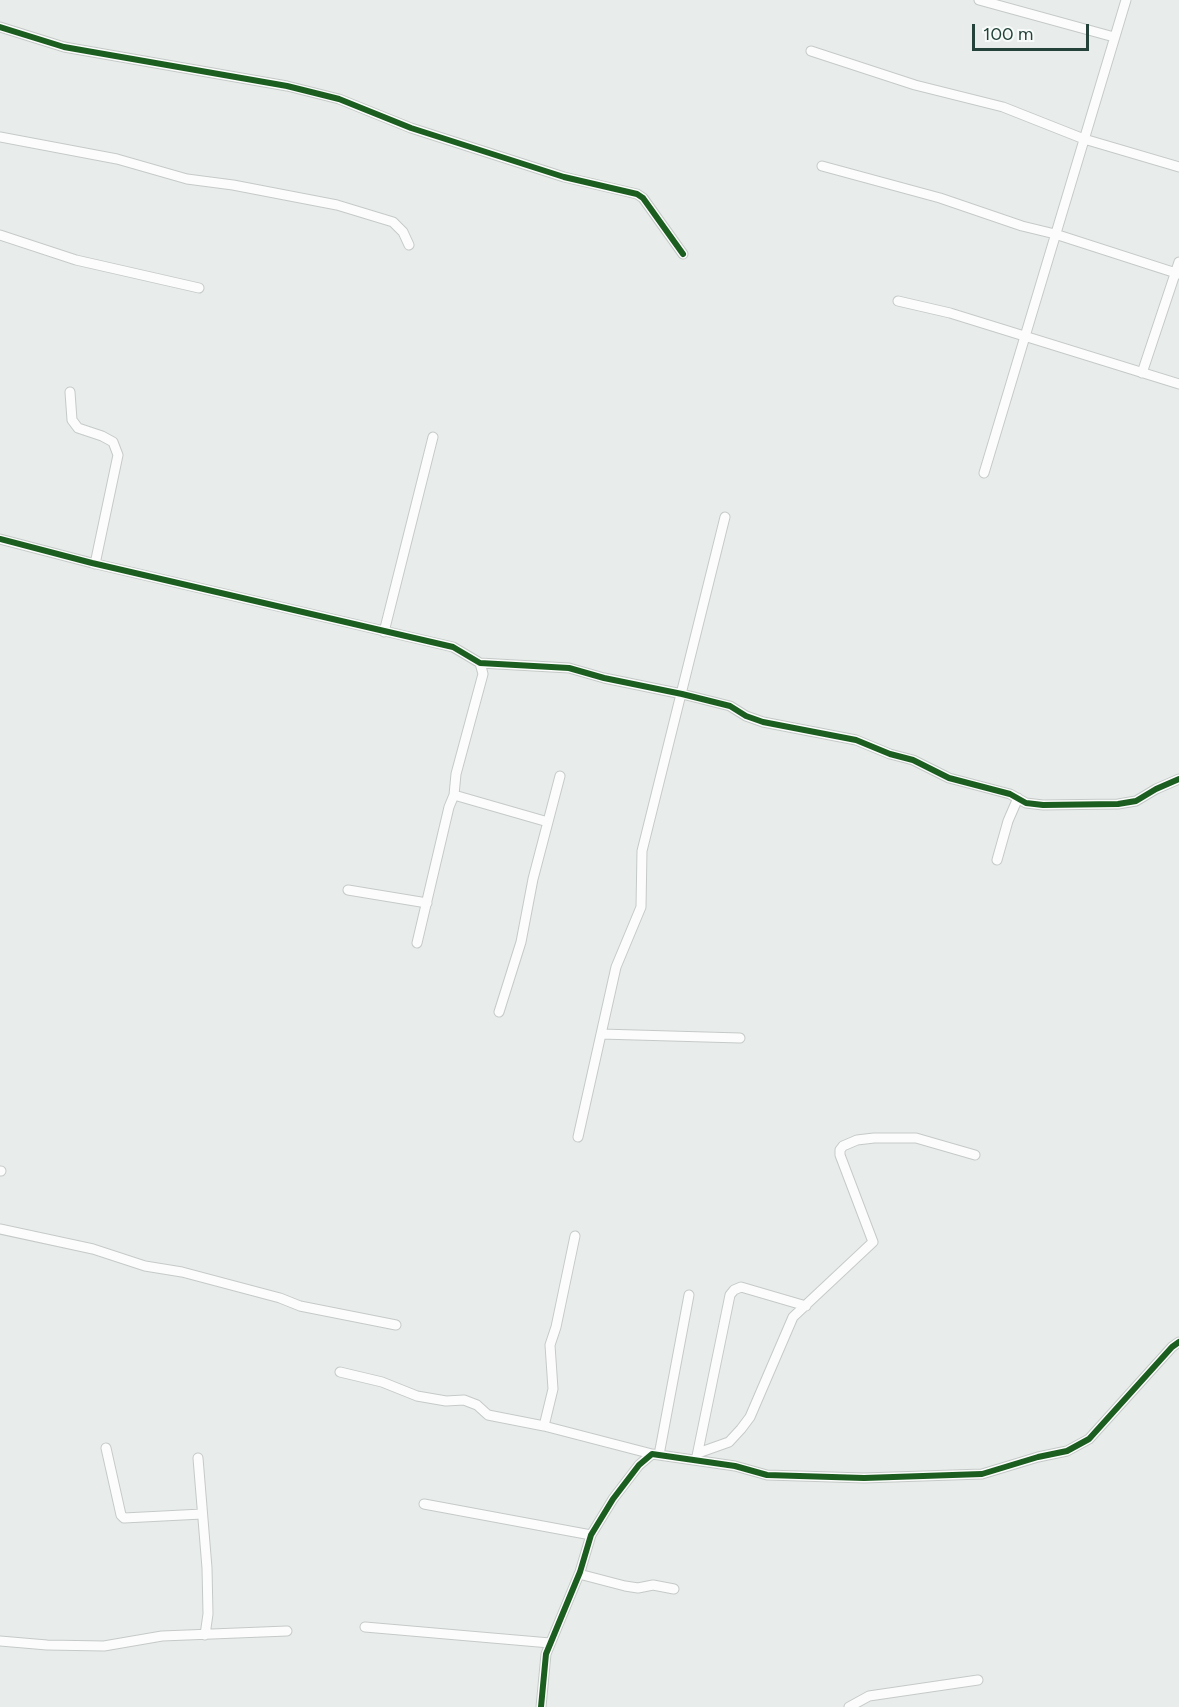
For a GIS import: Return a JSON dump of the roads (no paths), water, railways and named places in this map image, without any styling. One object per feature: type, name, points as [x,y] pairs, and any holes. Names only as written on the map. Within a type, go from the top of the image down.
[{"type":"street","points":[[979,0],[1114,38]]},
{"type":"street","points":[[984,472],[1126,0]]},
{"type":"street","points":[[0,27],[64,47],[287,86],[339,99],[411,128],[553,174],[637,194],[643,198],[682,254]]},
{"type":"street","points":[[811,51],[915,85],[1003,107],[1084,139],[1179,167]]},
{"type":"street","points":[[0,137],[117,159],[187,179],[233,185],[337,205],[393,222],[403,232],[410,245]]},
{"type":"street","points":[[822,166],[940,198],[1177,274]]},
{"type":"street","points":[[0,235],[76,260],[199,288]]},
{"type":"street","points":[[1142,373],[1177,274],[1179,262]]},
{"type":"street","points":[[898,301],[950,313],[1179,384]]},
{"type":"street","points":[[70,392],[72,420],[78,428],[113,442],[118,455],[95,564]]},
{"type":"street","points":[[384,632],[433,436]]},
{"type":"street","points":[[578,1137],[616,967],[641,907],[642,851],[725,517]]},
{"type":"street","points":[[0,539],[95,564],[453,648],[480,663],[569,668],[604,678],[682,693],[730,706],[746,716],[763,722],[856,740],[913,760],[949,778],[1010,794],[1026,803],[1043,805],[1118,804],[1136,801],[1179,779]]},
{"type":"street","points":[[417,943],[449,807],[454,795],[459,764],[483,674],[480,663]]},
{"type":"street","points":[[499,1012],[521,942],[533,879],[560,776]]},
{"type":"street","points":[[454,795],[548,822]]},
{"type":"street","points":[[997,860],[1008,821],[1018,798]]},
{"type":"street","points":[[348,890],[427,903]]},
{"type":"street","points":[[601,1034],[740,1038]]},
{"type":"street","points":[[697,1457],[729,1442],[750,1417],[793,1317],[873,1242],[840,1155],[843,1146],[857,1140],[874,1138],[916,1138],[975,1155]]},
{"type":"street","points":[[0,1229],[93,1249],[145,1266],[201,1277],[300,1306],[396,1325]]},
{"type":"street","points":[[544,1426],[553,1389],[550,1346],[560,1311],[575,1236]]},
{"type":"street","points":[[697,1457],[730,1294],[741,1287],[806,1305]]},
{"type":"street","points":[[541,1707],[546,1654],[579,1574],[591,1535],[613,1499],[639,1465],[656,1455],[689,1295]]},
{"type":"street","points":[[340,1372],[382,1382],[417,1396],[446,1401],[464,1400],[477,1405],[489,1415],[544,1426],[656,1455],[697,1457],[767,1475],[864,1478],[982,1474],[1067,1451],[1089,1439],[1179,1342]]},
{"type":"street","points":[[106,1448],[121,1515],[124,1518],[202,1514]]},
{"type":"street","points":[[198,1458],[208,1614],[205,1635]]},
{"type":"street","points":[[424,1504],[591,1535]]},
{"type":"street","points":[[579,1574],[625,1587],[638,1588],[653,1585],[674,1589]]},
{"type":"street","points":[[365,1627],[550,1643]]},
{"type":"street","points":[[0,1641],[104,1646],[162,1636],[287,1631]]},
{"type":"street","points":[[849,1707],[869,1696],[978,1680]]}]
